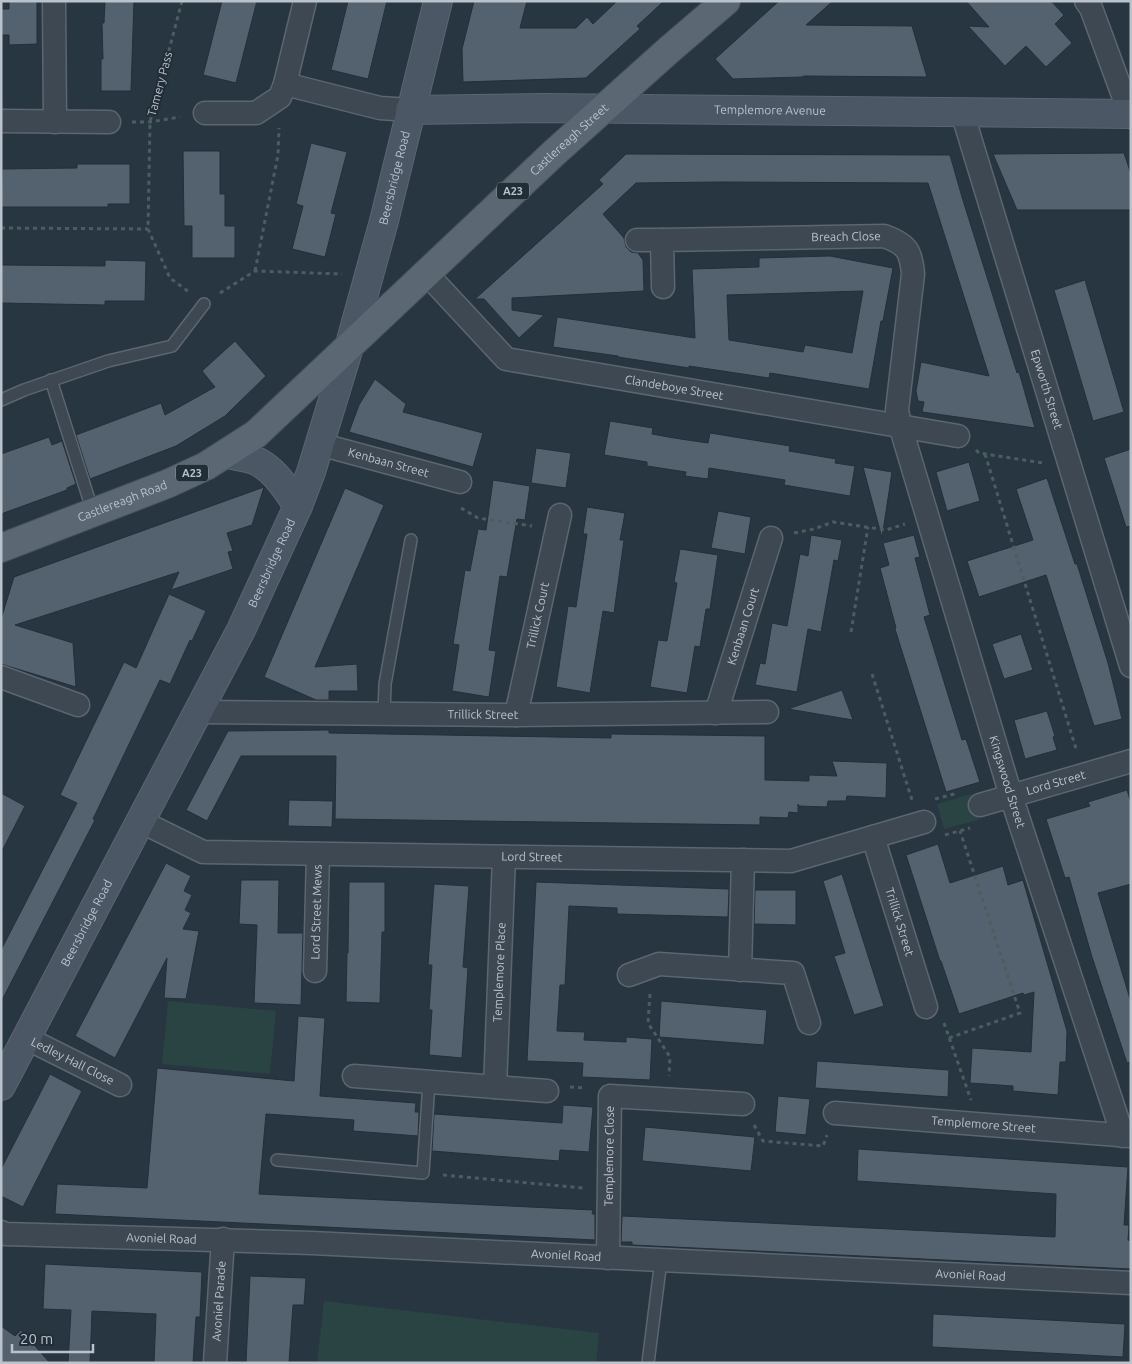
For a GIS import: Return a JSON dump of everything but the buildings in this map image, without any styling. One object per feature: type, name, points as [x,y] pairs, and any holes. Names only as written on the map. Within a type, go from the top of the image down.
[{"type":"main road","name":"Beersbridge Road","points":[[1,1086],[260,592],[298,506],[311,472],[350,344],[384,221],[438,1]]},
{"type":"main road","name":"Castlereagh Street","points":[[350,344],[602,109],[726,1]]},
{"type":"main road","name":"Templemore Avenue","points":[[410,110],[602,109],[1130,115]]},
{"type":"main road","name":"Castlereagh Road","points":[[1,548],[167,484],[227,454],[256,434],[350,344]]},
{"type":"main road","points":[[227,454],[255,460],[277,477],[298,506]]},
{"type":"street","points":[[54,1],[55,122]]},
{"type":"street","points":[[205,113],[256,112],[282,91],[304,1]]},
{"type":"street","points":[[1086,1],[1091,8],[1130,115]]},
{"type":"street","points":[[282,91],[380,108],[410,110]]},
{"type":"street","name":"Epworth Street","points":[[962,112],[1131,666]]},
{"type":"street","points":[[1,121],[109,122]]},
{"type":"street","name":"Breach Close","points":[[637,240],[884,236],[898,241],[907,248],[912,259],[913,274],[897,410],[900,425]]},
{"type":"street","points":[[662,240],[663,287]]},
{"type":"street","name":"Clandeboye Street","points":[[426,273],[506,359],[958,436]]},
{"type":"street","name":"Kingswood Street","points":[[900,425],[1011,796],[1127,1136]]},
{"type":"street","name":"Kenbaan Street","points":[[319,444],[460,482]]},
{"type":"street","name":"Trillick Court","points":[[516,715],[558,522]]},
{"type":"street","name":"Kenbaan Court","points":[[716,713],[771,538]]},
{"type":"street","points":[[1,677],[78,705]]},
{"type":"street","name":"Trillick Street","points":[[198,712],[516,715],[767,712]]},
{"type":"street","name":"Lord Street","points":[[980,805],[1131,761]]},
{"type":"street","name":"Lord Street","points":[[140,821],[203,852],[791,861],[922,823]]},
{"type":"street","name":"Trillick Street","points":[[873,837],[926,1006]]},
{"type":"street","name":"Lord Street Mews","points":[[315,971],[318,854]]},
{"type":"street","name":"Templemore Place","points":[[495,1087],[504,857]]},
{"type":"street","points":[[740,970],[743,860]]},
{"type":"street","points":[[628,975],[658,964],[793,973],[809,1023]]},
{"type":"street","name":"Ledley Hall Close","points":[[26,1038],[120,1085]]},
{"type":"street","points":[[354,1076],[547,1091]]},
{"type":"street","name":"Templemore Close","points":[[608,1258],[610,1096],[743,1104]]},
{"type":"street","name":"Templemore Street","points":[[835,1113],[1127,1136]]},
{"type":"street","name":"Avoniel Road","points":[[1,1232],[5,1234],[223,1240],[1131,1283]]},
{"type":"street","name":"Avoniel Parade","points":[[215,1363],[223,1240]]},
{"type":"lane","points":[[1,400],[51,380],[108,361],[172,346],[204,304]]},
{"type":"lane","points":[[51,380],[93,512]]},
{"type":"lane","points":[[384,714],[385,684],[412,540]]},
{"type":"lane","points":[[277,1160],[423,1173],[429,1082]]},
{"type":"lane","points":[[648,1363],[661,1260]]},
{"type":"path","name":"Tamery Pass","points":[[182,1],[150,122],[148,229],[170,278],[204,304]]},
{"type":"path","points":[[255,271],[278,155],[282,91]]},
{"type":"path","points":[[109,122],[150,122],[205,113]]},
{"type":"path","points":[[1,228],[148,229]]},
{"type":"path","points":[[204,304],[255,271],[346,274]]},
{"type":"path","points":[[958,436],[979,453],[1070,467]]},
{"type":"path","points":[[985,454],[1084,774]]},
{"type":"path","points":[[460,482],[457,506],[478,518],[558,522]]},
{"type":"path","points":[[771,538],[834,522],[886,530],[927,517]]},
{"type":"path","points":[[851,632],[868,527]]},
{"type":"path","points":[[872,674],[922,823],[937,819],[941,836],[986,824],[980,805]]},
{"type":"path","points":[[949,1038],[1020,1014],[960,831]]},
{"type":"path","points":[[652,966],[648,1023],[670,1057],[667,1100]]},
{"type":"path","points":[[926,1006],[942,1016],[980,1125]]},
{"type":"path","points":[[547,1091],[561,1086],[596,1088],[610,1096]]},
{"type":"path","points":[[743,1104],[763,1141],[823,1146],[835,1113]]},
{"type":"path","points":[[423,1173],[609,1190]]},
{"type":"green space","points":[[971,794],[978,820],[944,829],[937,804]]},
{"type":"green space","points":[[168,1001],[276,1011],[270,1074],[162,1064]]},
{"type":"green space","points":[[324,1301],[599,1333],[596,1363],[317,1363]]}]
